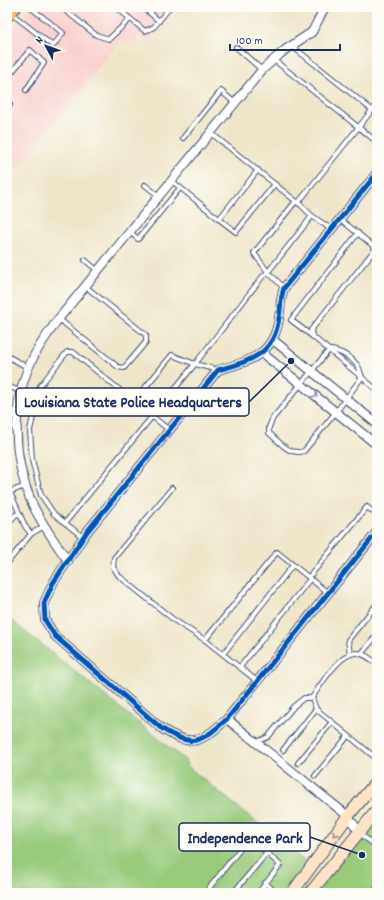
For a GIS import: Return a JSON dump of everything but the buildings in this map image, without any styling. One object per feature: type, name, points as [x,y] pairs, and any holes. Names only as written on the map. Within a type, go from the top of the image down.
[{"type":"main road","points":[[292,893],[348,816],[377,781]]},
{"type":"main road","points":[[310,893],[377,810]]},
{"type":"street","points":[[68,561],[31,502],[21,472],[16,429],[20,391],[34,356],[59,319],[85,286],[160,196],[235,102],[262,70],[274,59],[312,32],[325,7]]},
{"type":"street","points":[[377,173],[284,288],[281,299],[279,319],[273,340],[262,353],[237,364],[218,370],[84,538],[52,583],[44,603],[45,620],[55,636],[161,728],[176,738],[194,741],[208,735],[227,719],[377,532]]},
{"type":"street","points":[[273,340],[377,424]]},
{"type":"street","points":[[262,353],[377,445]]},
{"type":"street","points":[[227,719],[348,816],[359,832]]},
{"type":"lane","points":[[10,11],[53,46],[63,33],[30,7]]},
{"type":"lane","points":[[61,7],[96,35],[109,38],[130,19]]},
{"type":"lane","points":[[116,7],[145,31],[154,28],[170,7]]},
{"type":"lane","points":[[142,7],[159,21]]},
{"type":"lane","points":[[150,13],[155,7]]},
{"type":"lane","points":[[292,45],[372,110]]},
{"type":"lane","points":[[236,47],[262,70]]},
{"type":"lane","points":[[7,78],[30,50],[44,63],[26,90]]},
{"type":"lane","points":[[274,59],[377,142]]},
{"type":"lane","points":[[183,138],[222,91],[235,102]]},
{"type":"lane","points":[[284,288],[268,272],[254,253],[377,104]]},
{"type":"lane","points":[[211,133],[331,230]]},
{"type":"lane","points":[[219,219],[258,170]]},
{"type":"lane","points":[[172,181],[236,232],[275,184]]},
{"type":"lane","points":[[145,185],[160,196]]},
{"type":"lane","points":[[130,232],[138,239],[180,188]]},
{"type":"lane","points":[[65,522],[195,364],[312,216]]},
{"type":"lane","points":[[312,336],[311,330],[377,248],[340,219]]},
{"type":"lane","points":[[358,233],[291,320],[377,390]]},
{"type":"lane","points":[[85,260],[98,271]]},
{"type":"lane","points":[[59,319],[118,366],[124,368],[146,342],[146,335],[85,286]]},
{"type":"lane","points":[[329,350],[336,350],[350,358],[358,366],[362,377],[304,451],[298,453],[291,451],[269,433],[269,427],[274,418],[329,350]]},
{"type":"lane","points":[[84,538],[54,514],[41,495],[32,460],[30,430],[40,386],[67,352],[73,352],[170,430]]},
{"type":"lane","points":[[134,401],[172,355],[195,364],[218,370]]},
{"type":"lane","points":[[7,356],[29,369]]},
{"type":"lane","points":[[7,386],[20,391]]},
{"type":"lane","points":[[7,424],[16,429]]},
{"type":"lane","points":[[26,486],[8,492],[25,526],[31,534]]},
{"type":"lane","points":[[172,488],[114,558],[113,567],[119,576],[174,620],[205,640],[257,681]]},
{"type":"lane","points":[[240,667],[367,507],[377,515]]},
{"type":"lane","points":[[7,526],[15,515],[19,514]]},
{"type":"lane","points":[[7,563],[31,534],[45,525]]},
{"type":"lane","points":[[205,640],[277,552],[328,593]]},
{"type":"lane","points":[[223,654],[293,565]]},
{"type":"lane","points":[[350,654],[348,640],[377,604]]},
{"type":"lane","points":[[361,654],[377,635]]},
{"type":"lane","points":[[377,664],[361,654],[356,653],[345,656],[320,684],[312,698],[316,710],[377,759]]},
{"type":"lane","points":[[257,743],[268,737],[294,706],[304,698],[312,698]]},
{"type":"lane","points":[[283,750],[316,710]]},
{"type":"lane","points":[[298,763],[332,722]]},
{"type":"lane","points":[[315,776],[348,736]]},
{"type":"lane","points":[[359,832],[377,847]]},
{"type":"lane","points":[[206,893],[249,838],[280,864],[258,893]]},
{"type":"lane","points":[[233,893],[267,853]]},
{"type":"lane","points":[[265,884],[277,893]]},
{"type":"lane","points":[[373,893],[377,888]]},
{"type":"shaded area","points":[[31,7],[176,7],[147,43],[140,37],[135,44],[130,40],[126,44],[121,40],[7,182],[7,36]]},
{"type":"green space","points":[[7,617],[186,761],[187,766],[308,864],[286,893],[7,893]]},
{"type":"green space","points":[[377,816],[377,893],[316,893]]},
{"type":"cycle path","points":[[377,173],[284,288],[276,330],[272,340],[266,348],[250,359],[218,370],[86,533],[53,583],[44,603],[45,620],[55,636],[161,728],[181,739],[196,740],[210,733],[227,719],[377,532]]},
{"type":"place","name":"Louisiana State Police Headquarters","points":[[291,361]]},
{"type":"place","name":"Independence Park","points":[[362,855]]}]
